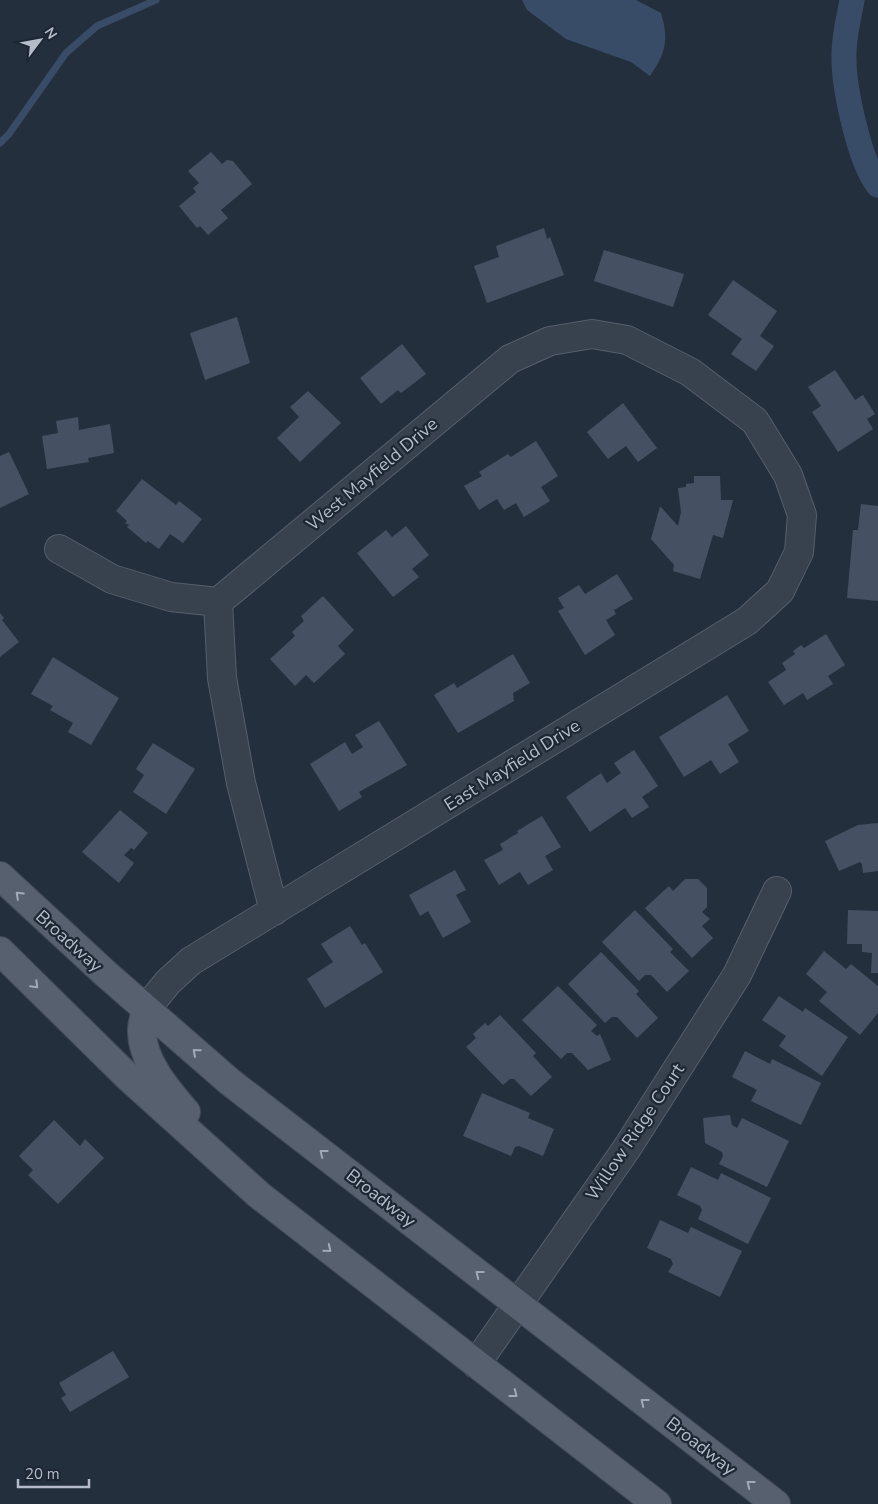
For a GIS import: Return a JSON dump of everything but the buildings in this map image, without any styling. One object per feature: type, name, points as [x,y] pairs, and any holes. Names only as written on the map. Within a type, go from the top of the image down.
[{"type":"main road","name":"Broadway","points":[[0,876],[48,922],[230,1082],[776,1504]]},
{"type":"main road","points":[[0,951],[127,1076],[238,1177],[657,1504]]},
{"type":"main road","points":[[146,1009],[142,1030],[146,1049],[155,1071],[167,1090],[202,1129],[290,1219]]},
{"type":"street","name":"West Mayfield Drive","points":[[218,602],[510,360],[550,341],[592,334],[628,340],[690,372],[755,421],[788,475]]},
{"type":"street","name":"East Mayfield Drive","points":[[146,1009],[168,982],[190,961],[747,621],[780,591],[799,552],[802,515],[788,475]]},
{"type":"street","points":[[59,549],[112,579],[171,597],[218,602],[222,678],[242,783],[274,911]]},
{"type":"street","name":"Willow Ridge Court","points":[[476,1364],[627,1148],[737,975],[778,891]]},
{"type":"water","points":[[522,0],[636,0],[661,13],[665,31],[663,53],[650,76],[631,62],[566,39],[527,10]]},
{"type":"waterway","points":[[0,143],[9,134],[66,53],[97,26],[156,0]]},
{"type":"waterway","points":[[852,0],[844,47],[846,84],[859,141],[871,174],[878,185]]}]
